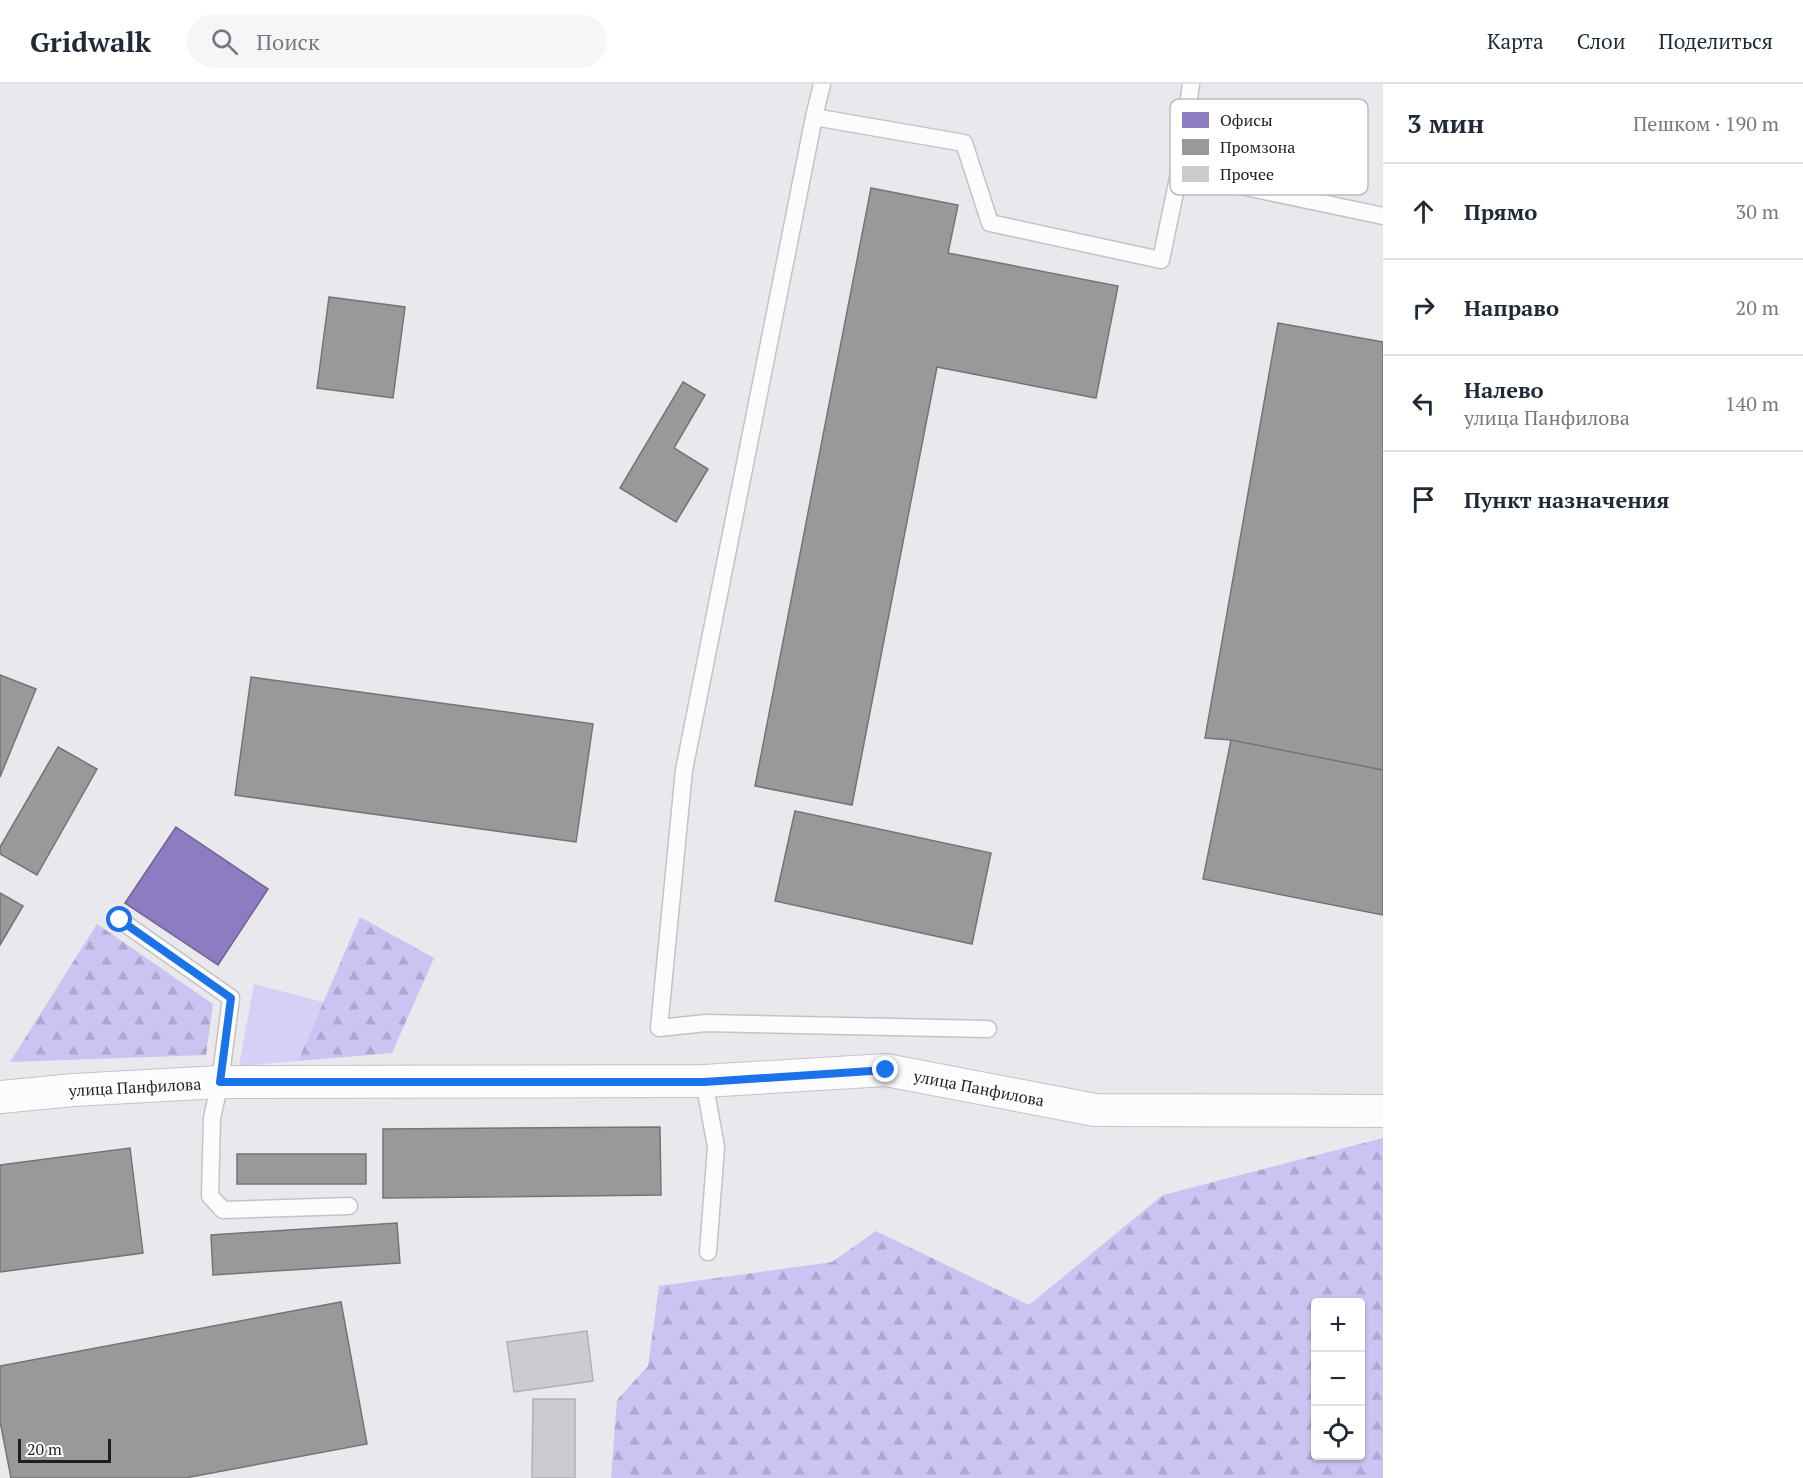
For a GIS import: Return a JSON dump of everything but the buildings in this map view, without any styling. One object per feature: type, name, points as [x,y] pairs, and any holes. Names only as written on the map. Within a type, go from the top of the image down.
[{"type":"street","name":"улица Панфилова","points":[[0,1097],[74,1090],[220,1082],[704,1082],[886,1070],[1095,1110],[1383,1112]]},
{"type":"lane","points":[[822,84],[684,771],[659,1028],[706,1023],[988,1029]]},
{"type":"lane","points":[[1189,99],[1191,84]]},
{"type":"lane","points":[[814,117],[964,143],[990,223],[1161,260],[1174,195]]},
{"type":"lane","points":[[1283,195],[1383,216]]},
{"type":"lane","points":[[120,920],[231,998],[213,1118],[210,1196],[224,1210],[349,1206]]},
{"type":"lane","points":[[704,1082],[716,1147],[708,1252]]},
{"type":"shaded area","points":[[254,984],[323,1002],[298,1061],[239,1066]]},
{"type":"green space","points":[[360,917],[434,958],[392,1053],[298,1061]]},
{"type":"green space","points":[[97,924],[213,1004],[206,1055],[10,1062]]},
{"type":"green space","points":[[1383,1138],[1383,1478],[611,1478],[617,1400],[648,1366],[659,1286],[832,1262],[876,1231],[1029,1305],[1163,1195]]},
{"type":"route","points":[[120,920],[231,998],[220,1082],[552,1080],[704,1082],[886,1070]]}]
